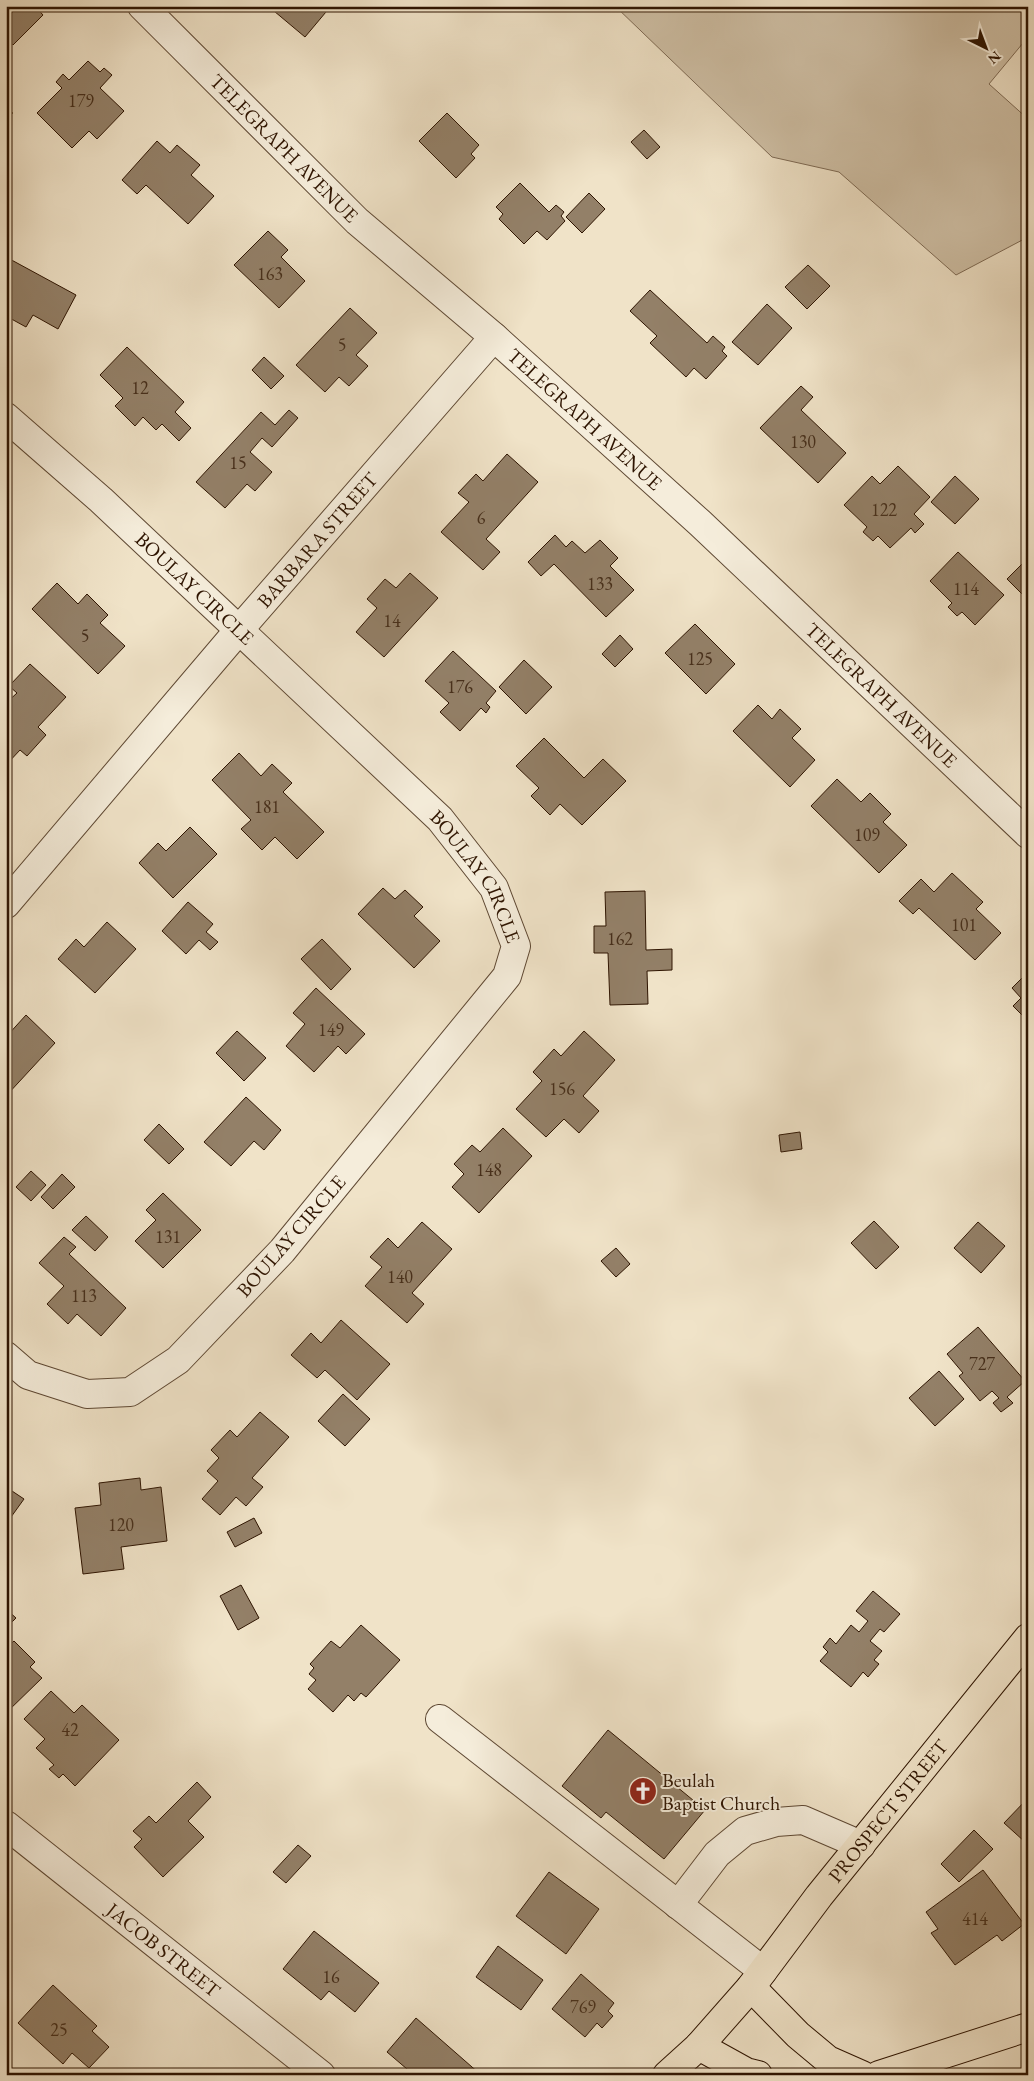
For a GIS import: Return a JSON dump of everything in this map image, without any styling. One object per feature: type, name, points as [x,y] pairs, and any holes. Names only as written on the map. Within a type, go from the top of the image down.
[{"type":"main road","name":"PROSPECT STREET","points":[[667,2075],[699,2046],[757,1979],[861,1844],[1028,1638]]},
{"type":"main road","points":[[757,1979],[786,2024],[828,2060],[862,2075]]},
{"type":"main road","points":[[879,2075],[1028,2027]]},
{"type":"main road","points":[[699,2046],[746,2072],[758,2075]]},
{"type":"street","name":"TELEGRAPH AVENUE","points":[[142,6],[357,222],[494,337],[707,529],[1028,834]]},
{"type":"street","name":"BARBARA STREET","points":[[6,904],[238,631],[494,337]]},
{"type":"street","name":"BOULAY CIRCLE","points":[[6,417],[102,500],[238,631],[440,819],[494,888],[516,946],[507,976],[282,1251],[178,1360],[130,1392],[87,1394],[28,1375],[6,1356]]},
{"type":"street","points":[[440,1720],[678,1905],[757,1979]]},
{"type":"street","points":[[678,1905],[717,1854],[746,1831],[776,1822],[803,1820],[861,1844]]},
{"type":"street","name":"JACOB STREET","points":[[6,1825],[321,2075]]},
{"type":"shaded area","points":[[615,6],[1028,6],[1028,37],[989,84],[1028,119],[1028,237],[956,275],[839,172],[772,157]]},
{"type":"building","points":[[6,6],[35,6],[43,15],[13,45],[6,39]]},
{"type":"building","points":[[268,6],[331,6],[305,37]]},
{"type":"building","points":[[88,61],[100,72],[104,68],[112,75],[100,88],[124,111],[97,139],[89,131],[72,148],[37,113],[62,88],[56,82],[63,74],[69,80]]},
{"type":"building","points":[[6,107],[13,113],[6,120]]},
{"type":"building","points":[[447,113],[479,145],[471,154],[475,158],[456,178],[419,141]]},
{"type":"building","points":[[644,130],[660,147],[647,159],[631,142]]},
{"type":"building","points":[[157,141],[170,153],[177,145],[200,165],[191,175],[214,196],[188,224],[146,185],[137,194],[122,180]]},
{"type":"building","points":[[520,183],[549,212],[556,205],[564,212],[561,216],[565,221],[547,240],[537,231],[524,244],[499,219],[503,214],[496,207]]},
{"type":"building","points":[[589,193],[605,209],[582,233],[566,217]]},
{"type":"building","points":[[268,231],[288,250],[281,257],[305,281],[279,308],[234,265]]},
{"type":"building","points":[[6,257],[76,295],[58,329],[33,315],[26,327],[6,316]]},
{"type":"building","points":[[808,265],[830,286],[807,309],[785,287]]},
{"type":"building","points":[[650,290],[707,343],[713,336],[725,347],[722,351],[727,356],[706,379],[694,368],[686,377],[650,343],[657,336],[630,311]]},
{"type":"building","points":[[767,304],[792,328],[758,365],[732,342]]},
{"type":"building","points":[[350,308],[377,333],[356,355],[368,366],[349,386],[339,377],[325,392],[296,365]]},
{"type":"building","points":[[127,347],[184,402],[175,412],[191,428],[179,441],[162,424],[156,430],[143,417],[135,426],[115,406],[123,398],[100,375]]},
{"type":"building","points":[[264,357],[284,376],[271,389],[252,370]]},
{"type":"building","points":[[801,386],[813,397],[801,410],[846,453],[818,483],[760,428]]},
{"type":"building","points":[[289,410],[298,418],[272,447],[262,438],[250,452],[272,472],[255,491],[247,484],[225,508],[196,482],[261,412],[275,425]]},
{"type":"building","points":[[507,454],[538,482],[486,539],[500,552],[483,570],[441,532],[469,502],[458,493],[476,474],[483,481]]},
{"type":"building","points":[[898,466],[930,497],[914,514],[924,524],[915,533],[911,528],[890,548],[878,536],[873,541],[863,532],[867,527],[844,505],[872,476],[880,484]]},
{"type":"building","points":[[955,476],[979,499],[955,524],[931,502]]},
{"type":"building","points":[[555,535],[566,547],[572,541],[585,553],[600,540],[618,558],[610,566],[634,590],[606,617],[554,564],[541,576],[528,562]]},
{"type":"building","points":[[958,552],[1004,595],[975,625],[962,612],[957,616],[948,607],[952,603],[930,581]]},
{"type":"building","points":[[1028,558],[1028,600],[1007,579]]},
{"type":"building","points":[[410,573],[438,598],[384,657],[356,632],[377,608],[367,599],[385,579],[396,588]]},
{"type":"building","points":[[57,583],[78,604],[87,594],[108,615],[100,623],[125,646],[98,674],[32,609]]},
{"type":"building","points":[[695,624],[735,664],[706,694],[665,653]]},
{"type":"building","points":[[620,635],[633,649],[615,667],[602,654]]},
{"type":"building","points":[[453,651],[496,691],[486,703],[490,707],[486,713],[481,708],[460,731],[440,712],[449,703],[425,681]]},
{"type":"building","points":[[524,660],[552,687],[526,714],[499,687]]},
{"type":"building","points":[[30,664],[66,697],[38,727],[46,735],[27,756],[20,750],[6,765],[6,703],[17,693],[9,686]]},
{"type":"building","points":[[758,705],[772,719],[780,709],[801,729],[792,738],[815,760],[790,787],[733,731]]},
{"type":"building","points":[[544,738],[584,778],[603,759],[626,781],[582,825],[560,804],[550,815],[531,796],[539,788],[516,766]]},
{"type":"building","points":[[239,753],[261,776],[272,764],[292,783],[283,792],[324,832],[297,859],[275,837],[262,850],[241,829],[251,820],[212,780]]},
{"type":"building","points":[[837,779],[861,802],[870,793],[891,814],[883,822],[907,845],[879,873],[811,806]]},
{"type":"building","points":[[190,827],[217,854],[173,898],[139,863],[158,843],[166,851]]},
{"type":"building","points":[[952,873],[983,902],[976,909],[1001,933],[975,960],[919,908],[913,914],[899,901],[921,879],[934,892]]},
{"type":"building","points":[[383,888],[395,899],[405,890],[423,907],[414,916],[440,941],[414,968],[358,914]]},
{"type":"building","points":[[645,891],[646,950],[672,949],[672,970],[647,971],[648,1004],[610,1005],[608,953],[594,953],[594,926],[606,926],[605,892]]},
{"type":"building","points":[[188,902],[213,924],[206,932],[218,942],[210,950],[199,940],[186,954],[162,931]]},
{"type":"building","points":[[107,922],[136,949],[95,993],[58,959],[76,939],[84,947]]},
{"type":"building","points":[[322,939],[351,969],[331,990],[301,959]]},
{"type":"building","points":[[1028,972],[1028,1011],[1023,1016],[1013,1006],[1021,998],[1012,988]]},
{"type":"building","points":[[316,988],[365,1034],[346,1054],[338,1046],[314,1072],[286,1046],[305,1024],[293,1013]]},
{"type":"building","points":[[26,1015],[55,1043],[6,1096],[6,1037]]},
{"type":"building","points":[[237,1031],[266,1058],[244,1081],[216,1053]]},
{"type":"building","points":[[584,1031],[615,1060],[583,1096],[599,1111],[579,1133],[564,1119],[546,1137],[516,1109],[542,1081],[533,1072],[554,1049],[561,1056]]},
{"type":"building","points":[[246,1097],[281,1130],[264,1150],[254,1141],[231,1166],[204,1142]]},
{"type":"building","points":[[159,1124],[184,1149],[169,1164],[144,1140]]},
{"type":"building","points":[[503,1128],[532,1156],[479,1213],[452,1187],[464,1174],[454,1164],[472,1145],[480,1152]]},
{"type":"building","points":[[800,1132],[802,1149],[781,1152],[779,1135]]},
{"type":"building","points":[[31,1171],[46,1185],[31,1201],[16,1187]]},
{"type":"building","points":[[62,1174],[75,1187],[53,1209],[41,1197]]},
{"type":"building","points":[[163,1193],[201,1230],[163,1268],[135,1241],[156,1220],[146,1210]]},
{"type":"building","points":[[86,1216],[108,1237],[95,1251],[72,1230]]},
{"type":"building","points":[[874,1221],[899,1247],[876,1269],[851,1243]]},
{"type":"building","points":[[422,1222],[452,1249],[412,1293],[424,1304],[407,1323],[365,1286],[382,1267],[370,1257],[388,1238],[398,1248]]},
{"type":"building","points":[[978,1222],[1005,1246],[981,1273],[954,1248]]},
{"type":"building","points":[[64,1237],[76,1247],[69,1254],[126,1308],[101,1336],[77,1314],[68,1324],[47,1304],[64,1286],[39,1263]]},
{"type":"building","points":[[616,1248],[630,1264],[616,1277],[601,1261]]},
{"type":"building","points":[[341,1320],[390,1364],[357,1400],[325,1370],[317,1378],[291,1355],[311,1333],[321,1343]]},
{"type":"building","points":[[978,1327],[1025,1381],[1007,1397],[1013,1403],[1001,1412],[993,1403],[999,1398],[992,1391],[980,1401],[959,1376],[963,1373],[947,1354]]},
{"type":"building","points":[[939,1371],[964,1399],[935,1426],[909,1398]]},
{"type":"building","points":[[343,1394],[370,1419],[345,1446],[318,1421]]},
{"type":"building","points":[[260,1412],[289,1437],[252,1478],[263,1487],[246,1506],[236,1497],[220,1515],[202,1499],[218,1481],[207,1471],[219,1458],[211,1450],[230,1430],[237,1437]]},
{"type":"building","points":[[140,1478],[141,1490],[161,1487],[167,1541],[121,1547],[124,1569],[83,1574],[75,1508],[101,1505],[99,1483]]},
{"type":"building","points":[[6,1487],[24,1499],[6,1524]]},
{"type":"building","points":[[254,1518],[262,1533],[235,1547],[227,1532]]},
{"type":"building","points":[[241,1585],[259,1618],[238,1630],[220,1596]]},
{"type":"building","points":[[873,1591],[900,1614],[884,1632],[880,1629],[870,1641],[882,1651],[874,1660],[879,1664],[868,1677],[863,1672],[851,1687],[820,1661],[828,1652],[823,1647],[830,1638],[836,1644],[851,1625],[859,1632],[868,1621],[856,1611]]},
{"type":"building","points":[[6,1609],[16,1618],[6,1628]]},
{"type":"building","points":[[361,1625],[400,1660],[366,1697],[361,1693],[354,1701],[348,1695],[333,1712],[308,1689],[316,1680],[309,1674],[314,1668],[310,1664],[331,1641],[340,1648]]},
{"type":"building","points":[[14,1641],[35,1662],[30,1667],[42,1678],[6,1713],[6,1648]]},
{"type":"building","points":[[51,1691],[74,1713],[82,1705],[119,1740],[75,1786],[63,1774],[59,1778],[49,1769],[54,1765],[36,1748],[45,1739],[24,1719]]},
{"type":"building","points":[[608,1730],[705,1810],[664,1859],[606,1812],[601,1818],[562,1786]]},
{"type":"building","points":[[197,1782],[211,1797],[188,1821],[204,1837],[163,1877],[134,1847],[142,1839],[133,1831],[149,1816],[156,1823]]},
{"type":"building","points":[[1028,1789],[1028,1798],[1023,1794]]},
{"type":"building","points":[[1028,1798],[1028,1840],[1025,1842],[1004,1823]]},
{"type":"building","points":[[974,1830],[993,1849],[959,1882],[941,1864]]},
{"type":"building","points":[[298,1845],[311,1856],[286,1883],[273,1872]]},
{"type":"building","points":[[983,1870],[1024,1924],[1002,1941],[997,1935],[955,1965],[931,1933],[938,1929],[926,1912]]},
{"type":"building","points":[[549,1872],[599,1909],[566,1954],[516,1916]]},
{"type":"building","points":[[314,1931],[379,1983],[355,2012],[329,1991],[321,2000],[283,1969]]},
{"type":"building","points":[[498,1946],[543,1980],[521,2010],[476,1977]]},
{"type":"building","points":[[581,1974],[614,2003],[608,2011],[613,2016],[602,2028],[597,2023],[585,2037],[552,2009]]},
{"type":"building","points":[[53,1985],[97,2026],[92,2031],[109,2047],[89,2068],[72,2053],[63,2064],[18,2023]]},
{"type":"building","points":[[416,2018],[480,2075],[414,2075],[387,2052]]},
{"type":"place","name":"Beulah Baptist Church","points":[[643,1791]]}]
